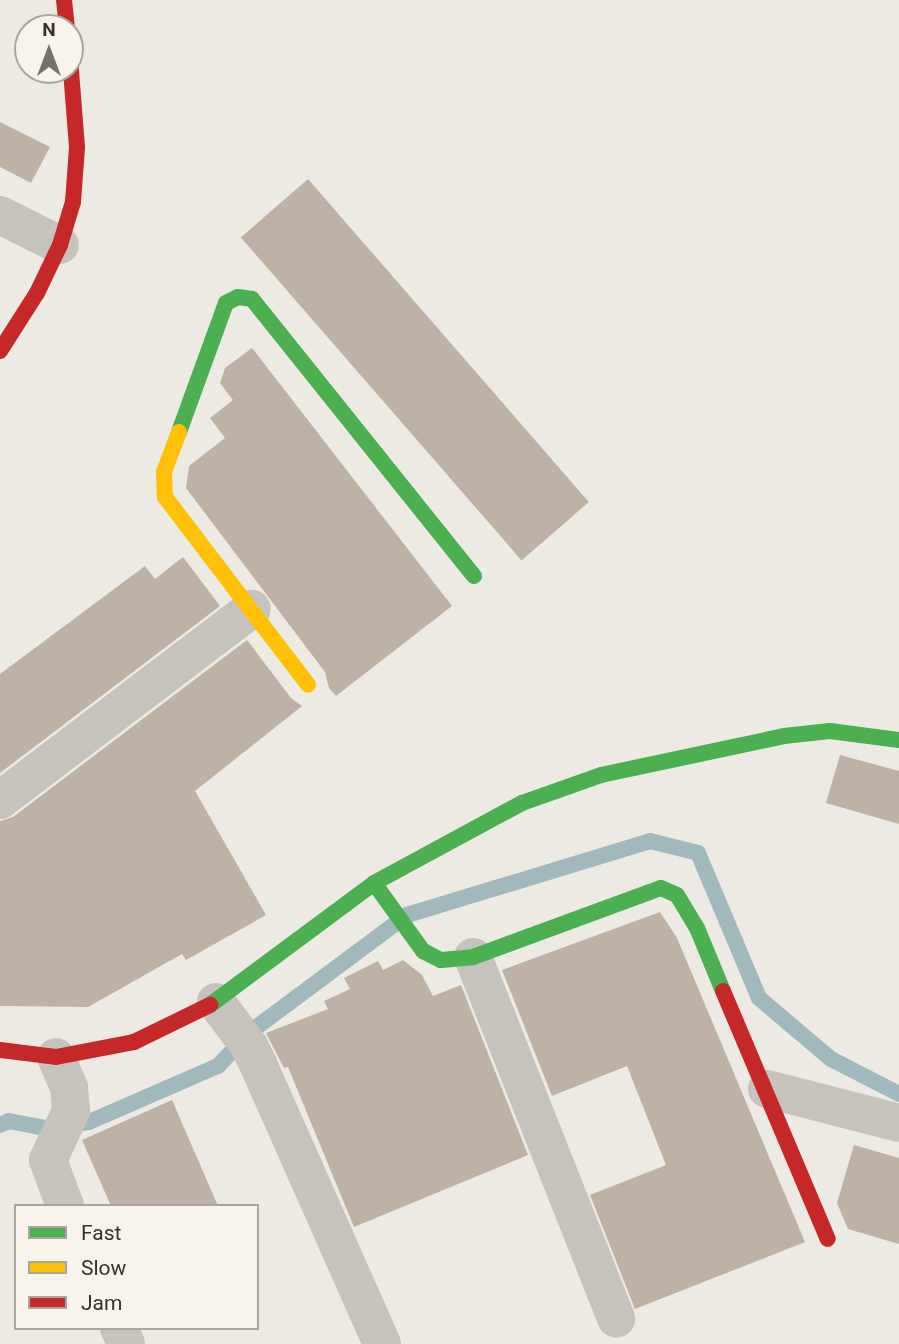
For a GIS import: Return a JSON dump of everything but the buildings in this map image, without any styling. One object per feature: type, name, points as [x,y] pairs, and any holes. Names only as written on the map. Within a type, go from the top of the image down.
[{"type":"street","points":[[0,351],[37,293],[60,245],[73,202],[77,147],[72,84]]},
{"type":"street","points":[[0,215],[60,245]]},
{"type":"street","points":[[308,685],[165,497],[164,472],[226,303],[238,297],[252,299],[474,576]]},
{"type":"street","points":[[0,800],[252,609]]},
{"type":"street","points":[[0,1050],[55,1057],[232,1023],[276,953],[374,883],[522,803],[601,775],[784,736],[830,731],[899,740]]},
{"type":"street","points":[[374,883],[389,908],[423,951],[441,960],[473,957],[661,888],[677,895],[697,928],[828,1239]]},
{"type":"street","points":[[473,957],[616,1318]]},
{"type":"street","points":[[232,1023],[372,1341]]},
{"type":"street","points":[[55,1057],[69,1087],[71,1111],[51,1151],[51,1174],[64,1204]]},
{"type":"street","points":[[767,1089],[899,1123]]},
{"type":"waterway","points":[[0,1125],[9,1121],[44,1128],[89,1122],[218,1066],[250,1032],[407,915],[650,841],[698,853],[759,998],[831,1059],[899,1094]]},
{"type":"traffic: fast","points":[[179,432],[226,303],[238,297],[252,299],[474,576]]},
{"type":"traffic: fast","points":[[210,1005],[374,883],[522,803],[601,775],[784,736],[830,731],[899,740]]},
{"type":"traffic: fast","points":[[374,883],[423,951],[441,960],[473,957],[661,888],[677,895],[697,928],[723,991]]},
{"type":"traffic: slow","points":[[179,432],[164,472],[165,497],[308,685]]},
{"type":"traffic: jam","points":[[64,0],[66,14]]},
{"type":"traffic: jam","points":[[0,351],[37,293],[60,245],[73,202],[77,147],[72,84]]},
{"type":"traffic: jam","points":[[723,991],[828,1239]]},
{"type":"traffic: jam","points":[[0,1050],[56,1057],[134,1042],[210,1005]]}]
